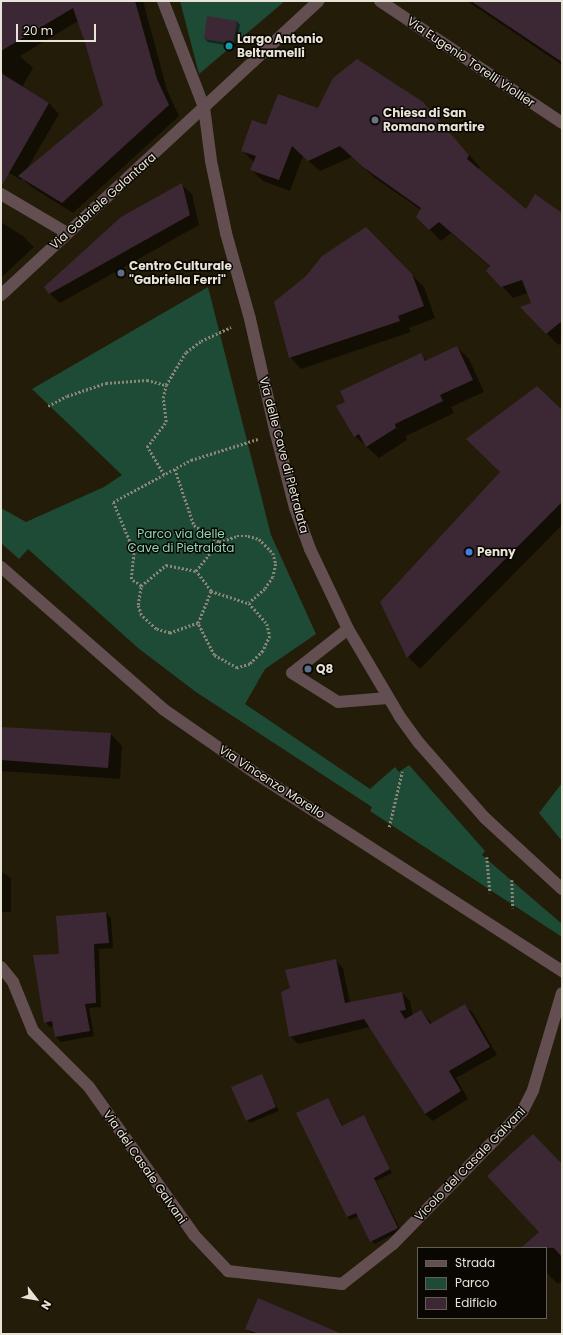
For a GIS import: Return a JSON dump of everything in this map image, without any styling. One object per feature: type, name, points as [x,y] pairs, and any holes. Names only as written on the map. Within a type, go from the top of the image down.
[{"type":"street","points":[[162,1],[204,107],[319,1]]},
{"type":"street","name":"Via Eugenio Torelli Viollier","points":[[380,1],[562,122]]},
{"type":"street","name":"Via Gabriele Galantara","points":[[1,295],[204,107]]},
{"type":"street","name":"Via delle Cave di Pietralata","points":[[204,107],[211,161],[226,233],[250,319],[276,434],[307,542],[348,629],[388,698],[419,743],[455,787],[518,851],[562,889]]},
{"type":"street","points":[[1,194],[67,234]]},
{"type":"street","name":"Via Vincenzo Morello","points":[[1,567],[163,709],[258,775],[562,972]]},
{"type":"street","points":[[348,629],[292,673],[338,702],[388,698]]},
{"type":"street","name":"Via del Casale Galvani","points":[[1,967],[13,982],[34,1031],[89,1087],[194,1236],[228,1271],[342,1284]]},
{"type":"street","name":"Vicolo del Casale Galvani","points":[[342,1284],[393,1244],[522,1112],[533,1090],[562,993]]},
{"type":"path","points":[[164,476],[147,447],[166,422],[163,398],[166,385],[186,352],[201,340],[250,319]]},
{"type":"path","points":[[48,406],[67,396],[106,383],[147,380],[166,385]]},
{"type":"path","points":[[141,586],[131,579],[134,552],[113,502],[164,476],[191,460],[276,434]]},
{"type":"path","points":[[175,469],[194,525],[219,542]]},
{"type":"path","points":[[196,571],[219,542],[237,536],[248,536],[259,539],[272,553],[276,564],[273,577],[265,589],[249,603]]},
{"type":"path","points":[[198,623],[170,633],[152,627],[140,615],[138,605],[141,586],[166,564],[196,571],[211,591],[249,603],[267,624],[270,636],[263,651],[250,664],[237,668],[214,656],[198,623],[211,591]]},
{"type":"path","points":[[389,827],[402,772]]},
{"type":"path","points":[[487,857],[490,893]]},
{"type":"path","points":[[512,880],[514,908]]},
{"type":"green space","points":[[180,1],[285,1],[199,74]]},
{"type":"green space","name":"Parco via delle Cave di Pietralata","points":[[208,287],[271,535],[316,634],[265,669],[245,704],[370,789],[395,767],[399,772],[409,765],[485,851],[482,855],[562,924],[562,937],[370,811],[372,807],[196,692],[138,648],[28,549],[19,559],[1,543],[1,508],[26,522],[104,487],[122,475],[32,389]]},
{"type":"green space","points":[[562,783],[562,841],[539,813]]},
{"type":"building","points":[[1,1],[135,1],[157,79],[169,105],[62,203],[18,176],[103,105],[84,40],[73,8],[1,51]]},
{"type":"building","points":[[471,1],[562,1],[562,62]]},
{"type":"building","points":[[207,16],[237,21],[233,44],[204,39]]},
{"type":"building","points":[[357,59],[423,102],[469,155],[467,159],[526,209],[535,194],[562,213],[562,321],[546,334],[520,307],[531,303],[522,280],[501,287],[486,271],[490,266],[439,222],[429,230],[416,217],[421,208],[363,167],[340,146],[308,161],[292,146],[279,180],[250,170],[256,156],[241,151],[252,120],[266,125],[278,94],[318,108],[333,78]]},
{"type":"building","points":[[1,73],[49,103],[1,187]]},
{"type":"building","points":[[182,183],[190,215],[49,294],[44,287],[121,217]]},
{"type":"building","points":[[366,227],[412,274],[424,306],[398,316],[400,321],[289,358],[274,302],[306,276],[322,256]]},
{"type":"building","points":[[457,346],[473,380],[440,395],[443,401],[395,424],[396,428],[366,447],[359,434],[354,437],[336,406],[345,402],[340,391],[421,353],[425,361]]},
{"type":"building","name":"Penny","points":[[537,386],[562,410],[562,502],[407,658],[380,602],[500,472],[466,439]]},
{"type":"building","points":[[1,727],[111,733],[108,768],[1,760]]},
{"type":"building","points":[[106,912],[109,943],[94,944],[96,1003],[85,1004],[90,1031],[55,1037],[52,1021],[44,1023],[33,955],[59,954],[56,916]]},
{"type":"building","points":[[336,959],[345,1003],[402,992],[406,1010],[400,1011],[405,1019],[421,1010],[430,1024],[465,1004],[490,1047],[449,1071],[461,1091],[425,1114],[364,1019],[289,1037],[281,992],[290,988],[285,970]]},
{"type":"building","points":[[262,1074],[276,1107],[246,1121],[231,1087]]},
{"type":"building","points":[[328,1098],[342,1126],[364,1115],[390,1169],[374,1178],[398,1228],[370,1242],[356,1213],[347,1217],[296,1113]]},
{"type":"building","points":[[533,1134],[562,1164],[562,1257],[554,1248],[522,1247],[539,1232],[487,1176]]},
{"type":"building","points":[[258,1298],[342,1334],[259,1334],[245,1329]]},
{"type":"place","name":"Largo Antonio Beltramelli","points":[[229,46]]},
{"type":"place","name":"Chiesa di San Romano martire","points":[[375,120]]},
{"type":"place","name":"Centro Culturale \"Gabriella Ferri\"","points":[[121,273]]},
{"type":"place","name":"Penny","points":[[469,552]]},
{"type":"place","name":"Q8","points":[[308,669]]}]
